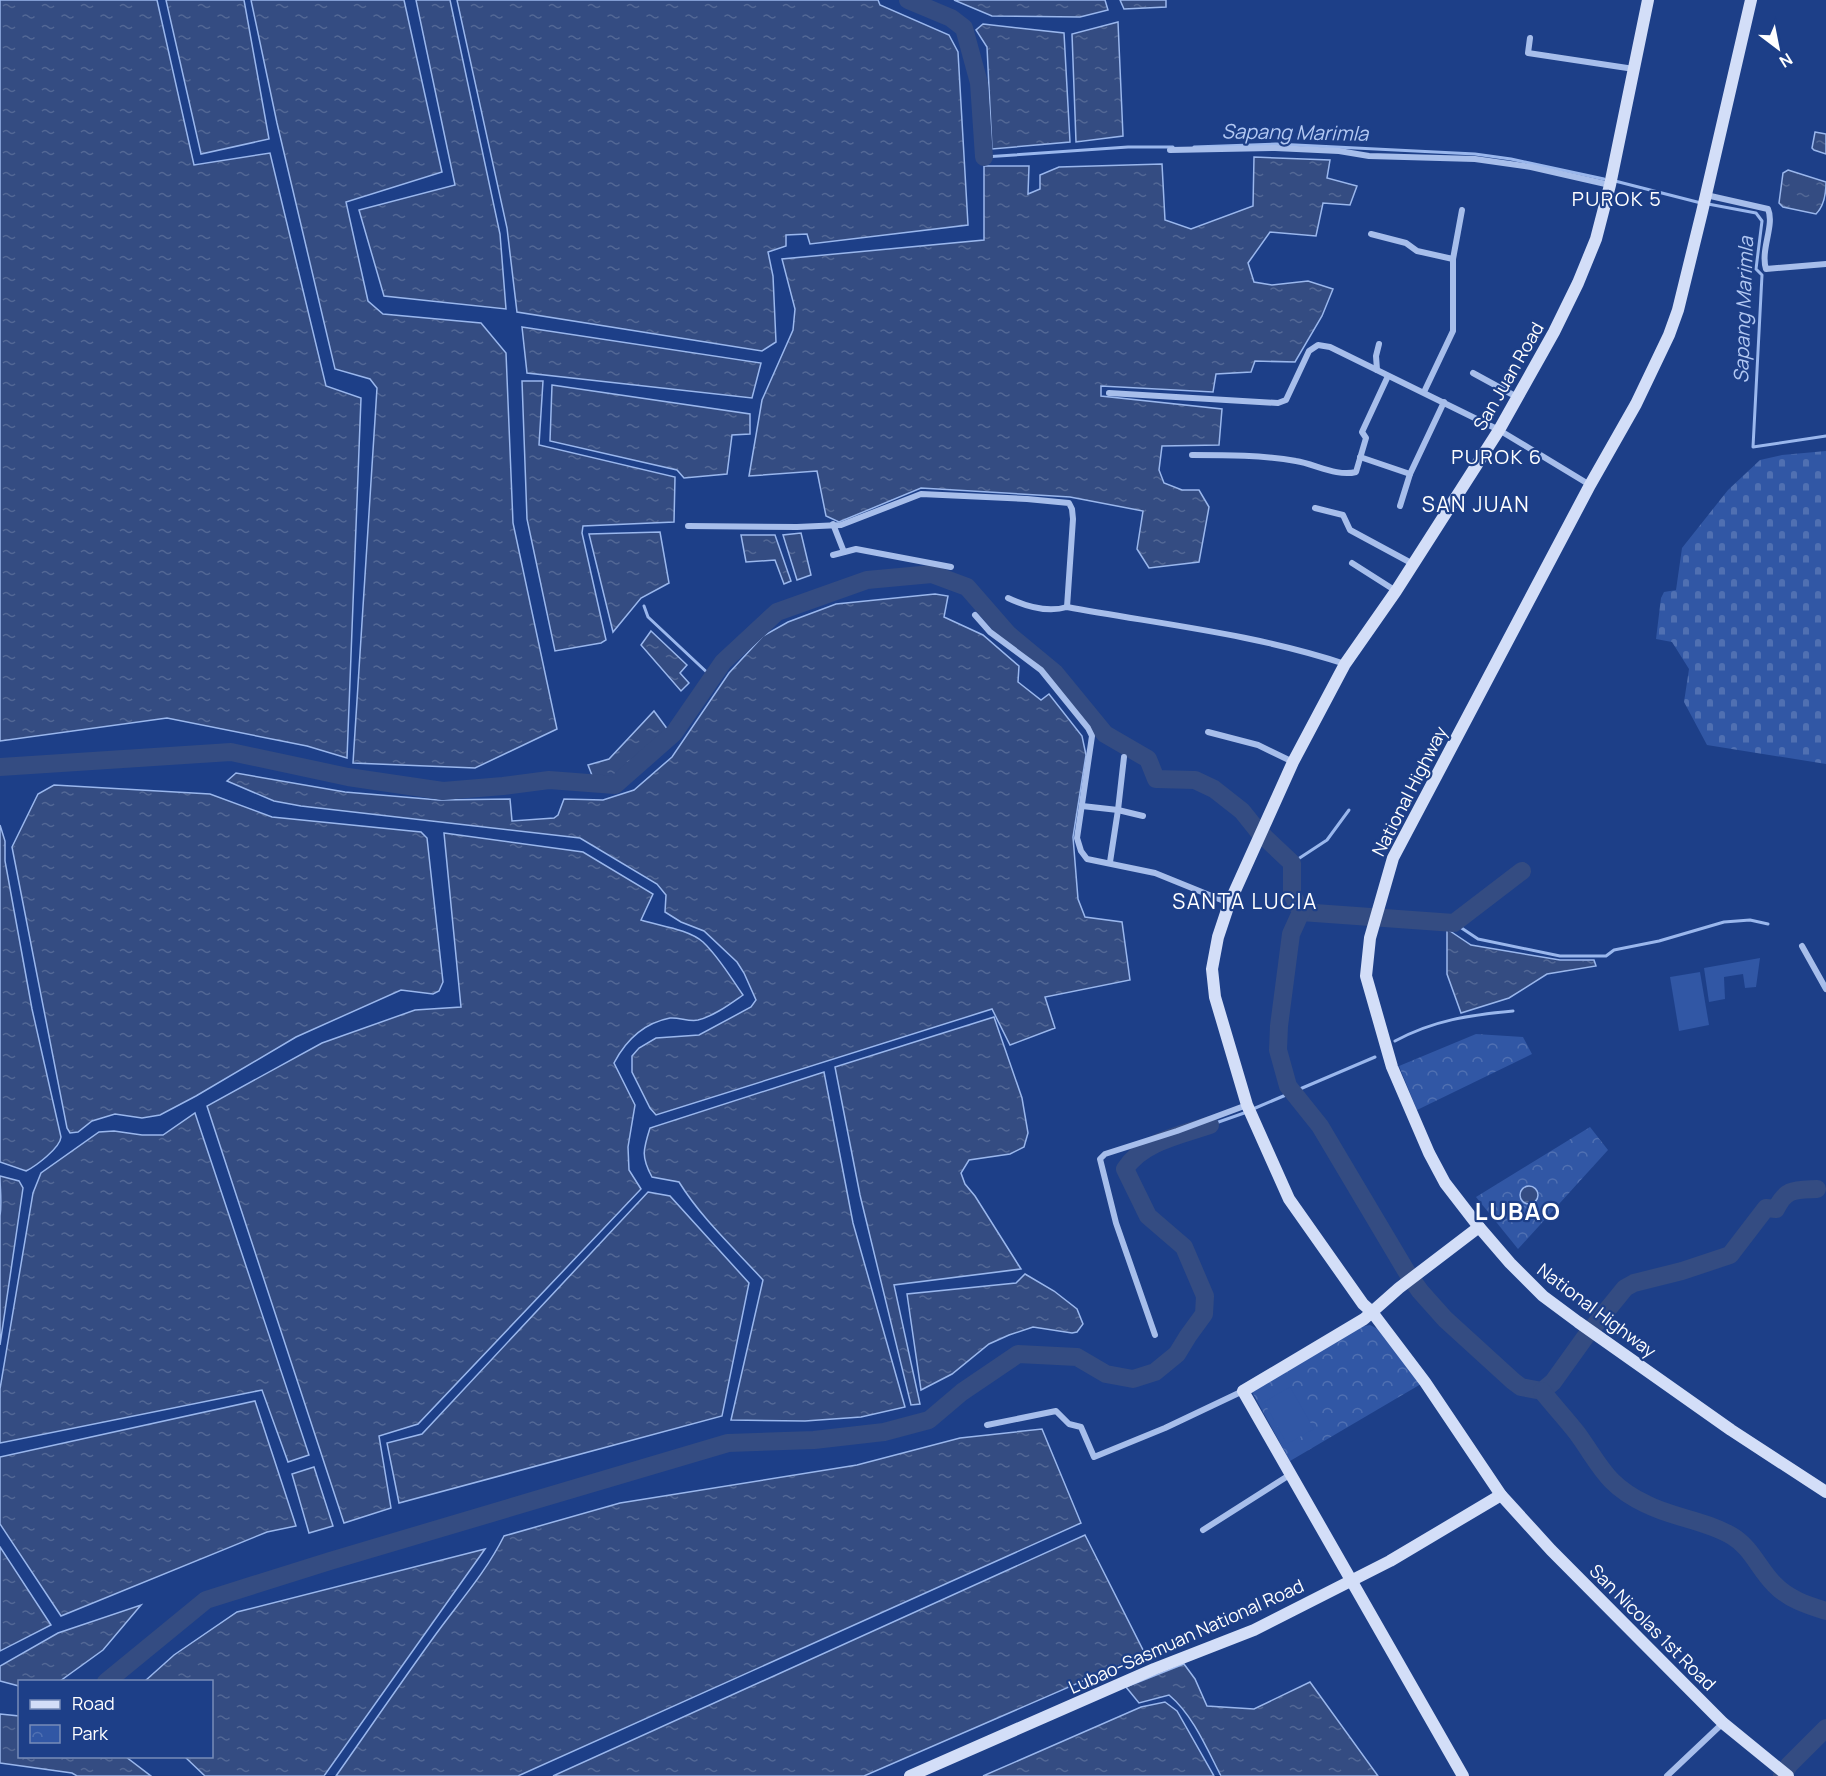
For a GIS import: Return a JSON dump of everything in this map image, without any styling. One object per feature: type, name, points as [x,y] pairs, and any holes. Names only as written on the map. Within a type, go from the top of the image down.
[{"type":"main road","name":"San Juan Road","points":[[1249,1110],[1215,996],[1212,969],[1218,937],[1229,904],[1293,762],[1345,664],[1396,591],[1499,430],[1554,332],[1578,283],[1596,239],[1610,185],[1648,0]]},
{"type":"main road","name":"National Highway","points":[[1751,0],[1678,310],[1669,335],[1636,404],[1590,485],[1405,834],[1394,858],[1378,906],[1370,938],[1366,976],[1392,1067],[1429,1154],[1445,1183],[1479,1227],[1543,1296],[1750,1443],[1826,1492]]},
{"type":"main road","name":"San Nicolas 1st Road","points":[[1249,1110],[1289,1199],[1363,1304],[1425,1382],[1501,1495],[1551,1550],[1723,1723],[1788,1776]]},
{"type":"main road","points":[[1463,1776],[1244,1391],[1351,1328],[1479,1227]]},
{"type":"main road","name":"Lubao-Sasmuan National Road","points":[[910,1776],[1154,1669],[1254,1630],[1390,1561],[1501,1495]]},
{"type":"street","points":[[1530,38],[1528,53],[1634,69]]},
{"type":"street","points":[[1170,150],[1275,148],[1339,151],[1369,156],[1475,159],[1532,167],[1610,185]]},
{"type":"street","points":[[1704,203],[1768,209],[1771,215],[1766,243],[1764,265],[1766,269],[1826,264]]},
{"type":"street","points":[[1424,392],[1453,331],[1453,259],[1462,210]]},
{"type":"street","points":[[1371,234],[1406,243],[1417,251],[1453,259]]},
{"type":"street","points":[[1377,370],[1376,356],[1379,344]]},
{"type":"street","points":[[1109,393],[1278,403],[1286,400],[1309,351],[1318,345],[1330,346],[1499,430],[1590,485]]},
{"type":"street","points":[[1473,373],[1517,397]]},
{"type":"street","points":[[1192,454],[1224,454],[1294,460],[1347,474],[1356,472],[1366,438],[1362,432],[1388,376]]},
{"type":"street","points":[[1400,506],[1410,474],[1444,402]]},
{"type":"street","points":[[1360,457],[1410,474]]},
{"type":"street","points":[[688,526],[841,525],[921,494],[1027,498],[1069,503],[1073,519],[1067,607]]},
{"type":"street","points":[[1315,508],[1343,514],[1350,530],[1413,564]]},
{"type":"street","points":[[833,524],[844,552]]},
{"type":"street","points":[[833,555],[856,549],[951,567]]},
{"type":"street","points":[[1352,563],[1396,591]]},
{"type":"street","points":[[1008,598],[1018,603],[1055,611],[1067,607],[1268,643],[1312,653],[1345,664]]},
{"type":"street","points":[[975,615],[990,632],[1041,670],[1092,736],[1077,838],[1087,860],[1110,862],[1155,873],[1229,904]]},
{"type":"street","points":[[1208,732],[1258,746],[1293,762]]},
{"type":"street","points":[[1110,862],[1124,757]]},
{"type":"street","points":[[1082,806],[1118,810],[1143,816]]},
{"type":"street","points":[[1802,946],[1826,989]]},
{"type":"street","points":[[1155,1335],[1116,1223],[1100,1159],[1105,1154],[1249,1110]]},
{"type":"street","points":[[987,1425],[1056,1411],[1069,1424],[1081,1427],[1094,1457],[1165,1428],[1244,1391]]},
{"type":"street","points":[[1203,1530],[1292,1473]]},
{"type":"street","points":[[1667,1776],[1723,1723]]},
{"type":"green space","points":[[1826,451],[1826,764],[1707,745],[1684,702],[1689,669],[1672,642],[1656,639],[1661,598],[1664,592],[1676,590],[1682,548],[1728,490],[1760,460],[1782,455]]},
{"type":"green space","points":[[1760,958],[1756,987],[1745,988],[1743,974],[1724,977],[1725,999],[1709,1002],[1704,968]]},
{"type":"green space","points":[[1700,972],[1709,1025],[1679,1031],[1670,977]]},
{"type":"green space","points":[[1476,1034],[1523,1037],[1532,1054],[1417,1110],[1399,1066]]},
{"type":"green space","points":[[1590,1127],[1608,1150],[1518,1249],[1476,1197]]},
{"type":"green space","points":[[1370,1325],[1378,1329],[1421,1384],[1290,1461],[1252,1392],[1359,1327]]},
{"type":"green space","points":[[1290,1387],[1314,1429],[1287,1444],[1264,1402]]},
{"type":"water","points":[[0,0],[157,0],[194,165],[270,153],[326,386],[361,398],[347,758],[307,746],[167,718],[0,741]]},
{"type":"water","points":[[166,0],[244,0],[269,139],[201,154]]},
{"type":"water","points":[[251,0],[404,0],[442,172],[346,202],[368,301],[383,314],[481,323],[506,353],[513,523],[557,729],[475,768],[353,763],[377,388],[370,379],[335,369],[277,123]]},
{"type":"water","points":[[416,0],[450,0],[500,234],[506,309],[384,296],[359,210],[455,185]]},
{"type":"water","points":[[457,0],[878,0],[880,5],[949,35],[958,52],[968,225],[810,244],[807,234],[786,235],[786,246],[768,252],[773,276],[776,342],[762,351],[517,312],[507,228]]},
{"type":"water","points":[[954,0],[1105,0],[1108,10],[1080,17],[992,16]]},
{"type":"water","points":[[1120,0],[1166,0],[1166,7],[1124,9]]},
{"type":"water","points":[[1118,22],[1123,136],[1076,142],[1072,34]]},
{"type":"water","points":[[983,24],[1064,33],[1070,142],[992,149],[987,47],[976,30]]},
{"type":"water","points":[[1815,132],[1826,134],[1826,154],[1812,148]]},
{"type":"water","points":[[1254,157],[1330,160],[1327,178],[1357,186],[1350,205],[1323,203],[1316,236],[1270,232],[1248,263],[1254,282],[1272,285],[1308,281],[1333,289],[1322,316],[1295,362],[1255,361],[1251,372],[1216,374],[1213,392],[1101,386],[1101,396],[1222,409],[1219,445],[1162,446],[1159,470],[1164,483],[1182,490],[1199,490],[1209,507],[1199,562],[1149,568],[1137,549],[1143,511],[1070,497],[921,488],[839,522],[826,516],[817,471],[749,476],[762,400],[793,330],[795,309],[782,259],[984,240],[984,166],[1029,166],[1028,194],[1040,189],[1040,175],[1059,167],[1162,164],[1165,220],[1191,229],[1253,206]]},
{"type":"water","points":[[1788,170],[1826,182],[1824,199],[1816,214],[1783,207],[1779,203],[1783,173]]},
{"type":"water","points":[[522,327],[761,363],[752,398],[527,373]]},
{"type":"water","points":[[522,381],[543,381],[539,445],[675,477],[674,522],[583,526],[582,533],[606,640],[601,643],[555,651],[527,519]]},
{"type":"water","points":[[552,385],[750,414],[750,434],[732,435],[727,474],[684,478],[677,470],[550,441]]},
{"type":"water","points":[[660,532],[669,583],[641,598],[613,632],[589,534]]},
{"type":"water","points":[[801,533],[811,575],[797,580],[783,535]]},
{"type":"water","points":[[741,535],[775,535],[791,581],[784,584],[775,560],[746,562]]},
{"type":"water","points":[[935,594],[948,596],[944,617],[983,635],[1019,666],[1018,682],[1041,700],[1049,694],[1082,736],[1086,755],[1073,837],[1078,899],[1085,917],[1122,922],[1130,980],[1045,997],[1055,1028],[1010,1045],[992,1009],[656,1115],[650,1108],[632,1072],[632,1056],[639,1048],[656,1038],[699,1035],[751,1007],[756,1000],[737,962],[704,931],[681,922],[665,912],[666,895],[657,884],[580,838],[301,806],[274,801],[227,781],[236,773],[345,792],[439,800],[510,799],[512,821],[554,818],[558,815],[564,799],[603,800],[634,790],[672,757],[729,673],[763,636],[788,622],[836,604]]},
{"type":"water","points":[[651,631],[687,665],[680,673],[689,683],[681,691],[641,645]]},
{"type":"water","points":[[654,711],[668,730],[615,781],[595,783],[588,765],[609,759]]},
{"type":"water","points":[[54,785],[210,794],[272,817],[421,832],[427,838],[443,982],[439,991],[433,994],[401,990],[296,1037],[160,1115],[142,1118],[115,1114],[92,1121],[78,1132],[70,1133],[67,1128],[12,847],[38,794]]},
{"type":"water","points":[[0,825],[5,841],[5,861],[32,1009],[61,1137],[52,1151],[26,1171],[0,1162]]},
{"type":"water","points":[[444,833],[583,852],[653,894],[641,920],[682,931],[703,942],[720,961],[743,995],[704,1018],[661,1020],[644,1028],[624,1047],[614,1063],[635,1105],[628,1147],[629,1170],[641,1189],[418,1424],[379,1436],[391,1508],[344,1523],[207,1106],[322,1043],[415,1010],[461,1007]]},
{"type":"water","points":[[1447,929],[1471,945],[1560,960],[1594,960],[1596,966],[1547,974],[1509,998],[1461,1013],[1447,974]]},
{"type":"water","points":[[994,1017],[1022,1098],[1028,1133],[1024,1147],[1010,1154],[969,1160],[961,1173],[965,1184],[1021,1269],[894,1285],[920,1404],[911,1405],[860,1195],[835,1067]]},
{"type":"water","points":[[824,1072],[853,1223],[905,1407],[861,1417],[805,1421],[731,1420],[763,1280],[708,1221],[679,1182],[652,1177],[645,1159],[646,1142],[650,1128]]},
{"type":"water","points":[[195,1113],[309,1455],[288,1462],[262,1390],[0,1443],[0,1389],[33,1193],[41,1173],[99,1132],[163,1135]]},
{"type":"water","points":[[0,1176],[19,1181],[23,1188],[0,1345],[1,1201]]},
{"type":"water","points":[[1529,1186],[1535,1189],[1538,1195],[1535,1201],[1529,1204],[1523,1201],[1520,1195],[1523,1189]]},
{"type":"water","points":[[648,1192],[670,1196],[749,1283],[722,1416],[399,1503],[387,1443],[422,1434]]},
{"type":"water","points":[[1025,1274],[1054,1291],[1077,1309],[1083,1324],[1077,1332],[1033,1327],[1009,1335],[989,1344],[952,1374],[921,1390],[907,1294],[1016,1283]]},
{"type":"water","points":[[255,1401],[296,1526],[267,1532],[61,1616],[0,1524],[0,1457]]},
{"type":"water","points":[[1042,1429],[1081,1523],[518,1776],[336,1776],[481,1574],[504,1536],[620,1503],[857,1465],[960,1438]]},
{"type":"water","points":[[314,1467],[333,1526],[309,1533],[292,1474]]},
{"type":"water","points":[[1085,1535],[1145,1654],[864,1776],[553,1776]]},
{"type":"water","points":[[0,1547],[51,1625],[0,1651]]},
{"type":"water","points":[[485,1549],[324,1776],[205,1776],[186,1758],[213,1758],[213,1680],[146,1680],[174,1655],[237,1612]]},
{"type":"water","points":[[141,1605],[103,1650],[61,1680],[18,1680],[18,1686],[0,1681],[0,1666],[58,1633]]},
{"type":"water","points":[[1184,1664],[1195,1679],[1207,1706],[1254,1709],[1310,1682],[1378,1776],[1221,1776],[1205,1744],[1178,1703],[1169,1695],[1139,1703],[1126,1687]]},
{"type":"water","points":[[1165,1702],[1177,1711],[1214,1776],[983,1776],[1141,1707]]},
{"type":"water","points":[[0,1714],[18,1716],[18,1758],[127,1758],[151,1776],[77,1776],[72,1773],[0,1763]]},
{"type":"waterway","points":[[908,0],[951,18],[964,28],[979,83],[984,157]]},
{"type":"waterway","name":"Sapang Marimla","points":[[1194,147],[1276,144],[1475,154],[1511,159],[1604,179]]},
{"type":"waterway","name":"Sapang Marimla","points":[[984,157],[1128,147],[1173,147]]},
{"type":"waterway","name":"Sapang Marimla","points":[[1615,181],[1701,203]]},
{"type":"waterway","name":"Sapang Marimla","points":[[1708,204],[1756,213],[1762,221],[1756,269],[1762,275],[1753,447],[1826,436]]},
{"type":"waterway","points":[[0,767],[231,752],[348,777],[443,791],[549,780],[615,785],[674,733],[723,662],[777,612],[867,580],[932,574],[967,587],[1008,634],[1055,673],[1105,734],[1148,759],[1156,779],[1195,780],[1214,789],[1242,811],[1258,831],[1292,863],[1292,894],[1301,912],[1454,923],[1522,871]]},
{"type":"waterway","points":[[644,606],[648,617],[713,678]]},
{"type":"waterway","points":[[1292,863],[1327,840],[1349,810]]},
{"type":"waterway","points":[[1301,912],[1291,934],[1279,1026],[1278,1050],[1288,1086],[1320,1126],[1420,1291],[1445,1319],[1521,1387],[1542,1391],[1553,1382],[1625,1288],[1634,1283],[1682,1271],[1730,1255],[1766,1208],[1776,1209],[1784,1197],[1792,1192],[1817,1189]]},
{"type":"waterway","points":[[1454,923],[1478,939],[1560,956],[1606,956],[1614,950],[1659,941],[1724,922],[1750,920],[1768,924]]},
{"type":"waterway","points":[[1395,1041],[1438,1023],[1482,1014],[1513,1011]]},
{"type":"waterway","points":[[1253,1109],[1375,1057]]},
{"type":"waterway","points":[[1210,1125],[1247,1112]]},
{"type":"waterway","points":[[108,1680],[206,1600],[728,1443],[814,1440],[884,1432],[929,1420],[962,1392],[1018,1354],[1077,1357],[1106,1374],[1133,1379],[1155,1372],[1177,1354],[1204,1314],[1205,1296],[1184,1247],[1148,1216],[1125,1169],[1141,1152],[1152,1146],[1210,1125]]},
{"type":"waterway","points":[[1542,1391],[1577,1433],[1606,1474],[1622,1490],[1656,1509],[1711,1526],[1732,1536],[1750,1552],[1769,1578],[1785,1594],[1826,1611]]},
{"type":"waterway","points":[[1782,1776],[1789,1765],[1826,1728]]},
{"type":"district","name":"PUROK 5","points":[[1617,198]]},
{"type":"district","name":"PUROK 6","points":[[1497,456]]},
{"type":"district","name":"SAN JUAN","points":[[1476,504]]},
{"type":"district","name":"SANTA LUCIA","points":[[1245,901]]},
{"type":"district","name":"LUBAO","points":[[1518,1210]]}]
